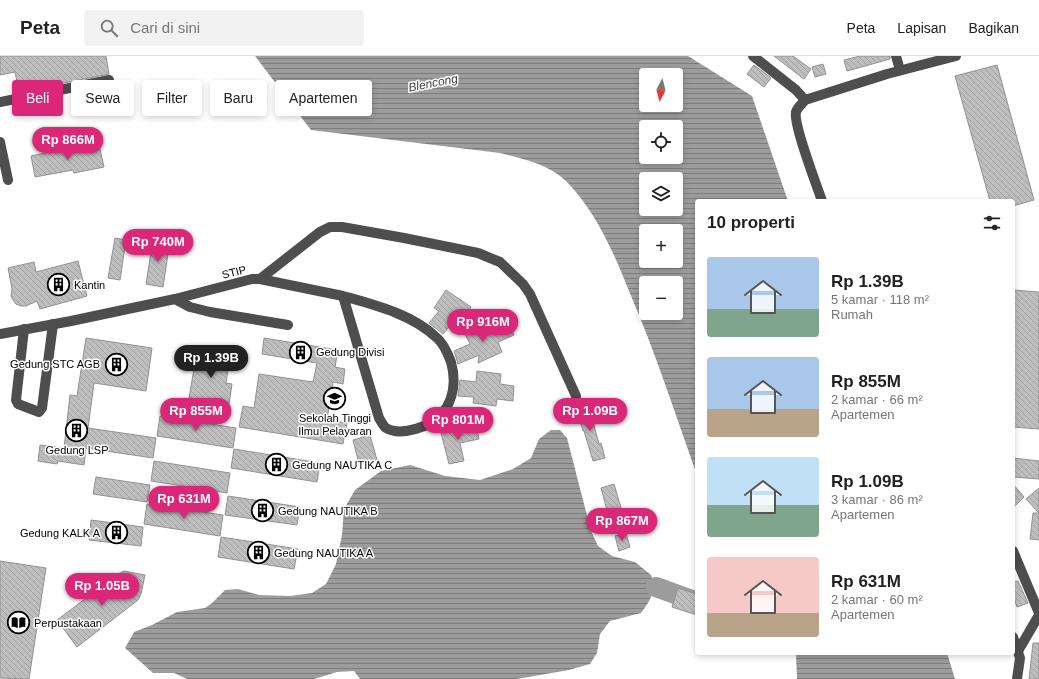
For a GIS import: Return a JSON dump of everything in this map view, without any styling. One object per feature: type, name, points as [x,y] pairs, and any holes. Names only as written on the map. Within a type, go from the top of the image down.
[{"type":"lane","points":[[753,56],[796,90],[805,100]]},
{"type":"lane","points":[[896,56],[900,70]]},
{"type":"lane","points":[[821,199],[798,131],[795,116],[796,110],[805,100],[900,70],[956,56]]},
{"type":"lane","points":[[0,102],[71,88]]},
{"type":"lane","points":[[0,142],[8,180]]},
{"type":"lane","points":[[260,278],[320,232],[330,227],[404,238],[486,255],[500,262],[523,284],[536,307],[576,396]]},
{"type":"lane","name":"STIP","points":[[0,334],[174,299],[260,278],[343,296],[397,313],[419,325],[438,338],[449,356],[454,373],[454,388],[451,398],[442,414],[434,422],[420,428],[405,431],[386,428],[382,423],[379,418],[343,296]]},
{"type":"lane","points":[[174,299],[190,307],[210,312],[288,325]]},
{"type":"lane","points":[[24,329],[16,400],[18,404],[39,412],[42,408],[54,324]]},
{"type":"lane","points":[[1015,556],[1039,614],[1018,651]]},
{"type":"lane","points":[[1015,643],[1020,658],[1017,679]]},
{"type":"water","name":"Blencong","points":[[255,56],[688,56],[752,96],[787,199],[695,199],[695,469],[648,336],[641,320],[683,320],[683,276],[639,276],[639,316],[610,247],[586,205],[576,192],[559,175],[543,166],[500,153],[311,130],[300,116],[372,116],[372,80],[275,80],[275,82]]},
{"type":"water","points":[[551,430],[560,430],[567,438],[591,531],[598,546],[612,556],[635,562],[651,575],[656,587],[641,613],[610,621],[600,634],[597,653],[590,664],[569,670],[517,679],[360,679],[354,671],[337,672],[314,679],[187,679],[174,673],[153,673],[125,648],[134,632],[152,625],[177,612],[205,608],[225,590],[238,589],[259,595],[290,596],[312,593],[326,584],[336,564],[342,535],[344,509],[355,490],[381,471],[410,465],[445,476],[480,480],[513,469],[531,458],[539,439]]},
{"type":"water","points":[[796,655],[948,655],[955,679],[797,679]]},
{"type":"building","points":[[0,56],[106,56],[109,74],[79,80],[71,80],[71,82],[63,83],[63,80],[17,80],[15,72],[0,75]]},
{"type":"building","points":[[774,56],[793,56],[811,69],[804,79]]},
{"type":"building","points":[[860,56],[890,56],[890,59],[847,71],[844,60]]},
{"type":"building","points":[[823,64],[826,74],[815,77],[812,67]]},
{"type":"building","points":[[754,65],[771,78],[764,87],[747,74]]},
{"type":"building","points":[[997,65],[1034,200],[1015,205],[1015,199],[989,199],[955,76]]},
{"type":"building","points":[[99,145],[104,167],[74,173],[73,170],[35,177],[31,156],[64,149],[65,151]]},
{"type":"building","points":[[115,238],[126,240],[120,280],[108,278]]},
{"type":"building","points":[[153,239],[170,241],[163,287],[146,284]]},
{"type":"building","name":"Kantin","points":[[78,261],[87,296],[40,309],[37,301],[26,306],[21,306],[16,304],[13,300],[11,296],[12,289],[8,268],[34,262],[36,272]]},
{"type":"building","points":[[446,290],[471,307],[459,325],[454,321],[443,334],[429,323],[439,311],[434,308]]},
{"type":"building","points":[[1015,290],[1039,292],[1039,429],[1015,427]]},
{"type":"building","points":[[508,322],[514,335],[498,342],[502,352],[478,363],[479,355],[458,364],[454,351],[470,344],[464,332],[483,323],[487,331]]},
{"type":"building","points":[[86,338],[152,348],[146,391],[94,383],[88,428],[156,438],[153,458],[86,448],[84,465],[58,461],[57,464],[38,461],[40,445],[64,448],[70,395],[77,396]]},
{"type":"building","points":[[264,338],[338,350],[335,367],[345,369],[343,384],[333,382],[327,420],[347,423],[343,444],[239,427],[243,406],[254,408],[259,374],[313,382],[317,363],[262,354]]},
{"type":"building","points":[[197,351],[230,357],[226,383],[232,384],[229,404],[189,398]]},
{"type":"building","points":[[477,371],[501,374],[500,384],[514,386],[513,401],[497,399],[496,406],[473,403],[474,397],[458,396],[460,380],[476,382]]},
{"type":"building","points":[[588,403],[599,444],[601,443],[605,458],[593,461],[576,407]]},
{"type":"building","points":[[160,416],[236,428],[233,448],[157,436]]},
{"type":"building","points":[[476,423],[479,439],[460,443],[464,461],[449,464],[440,429],[455,425],[456,428]]},
{"type":"building","points":[[370,435],[377,460],[359,464],[353,440]]},
{"type":"building","name":"Gedung NAUTIKA C","points":[[234,449],[320,463],[317,482],[231,468]]},
{"type":"building","points":[[1015,458],[1039,461],[1039,479],[1015,477]]},
{"type":"building","points":[[154,461],[230,473],[227,493],[151,481]]},
{"type":"building","points":[[96,477],[150,485],[147,502],[93,494]]},
{"type":"building","points":[[614,484],[622,511],[608,514],[601,488]]},
{"type":"building","points":[[1015,486],[1024,497],[1015,506]]},
{"type":"building","points":[[1039,488],[1039,513],[1026,499]]},
{"type":"building","name":"Gedung NAUTIKA B","points":[[228,496],[300,507],[297,525],[225,515]]},
{"type":"building","points":[[147,504],[223,515],[220,536],[144,524]]},
{"type":"building","points":[[1033,513],[1039,513],[1039,540],[1030,539]]},
{"type":"building","name":"Gedung KALK A","points":[[91,520],[143,527],[141,546],[89,540]]},
{"type":"building","points":[[626,533],[630,547],[619,551],[615,536]]},
{"type":"building","name":"Gedung NAUTIKA A","points":[[221,537],[298,549],[294,569],[218,557]]},
{"type":"building","name":"Perpustakaan","points":[[0,561],[46,568],[29,679],[0,678]]},
{"type":"building","points":[[124,571],[145,575],[141,594],[138,600],[77,647],[57,620]]},
{"type":"building","points":[[1018,581],[1028,603],[1017,607],[1015,602],[1015,582]]},
{"type":"building","points":[[678,588],[695,593],[695,614],[672,607]]},
{"type":"building","points":[[1033,643],[1039,643],[1039,679],[1029,679]]},
{"type":"waterway","points":[[656,587],[695,601]]},
{"type":"place","name":"Kantin","points":[[59,285]]},
{"type":"place","name":"Gedung Divisi","points":[[300,352]]},
{"type":"place","name":"Gedung STC AGB","points":[[116,364]]},
{"type":"place","name":"Sekolah Tinggi Ilmu Pelayaran","points":[[335,398]]},
{"type":"place","name":"Gedung LSP","points":[[77,430]]},
{"type":"place","name":"Gedung NAUTIKA C","points":[[276,465]]},
{"type":"place","name":"Gedung NAUTIKA B","points":[[262,511]]},
{"type":"place","name":"Gedung KALK A","points":[[116,533]]},
{"type":"place","name":"Gedung NAUTIKA A","points":[[258,553]]},
{"type":"place","name":"Perpustakaan","points":[[19,623]]}]
